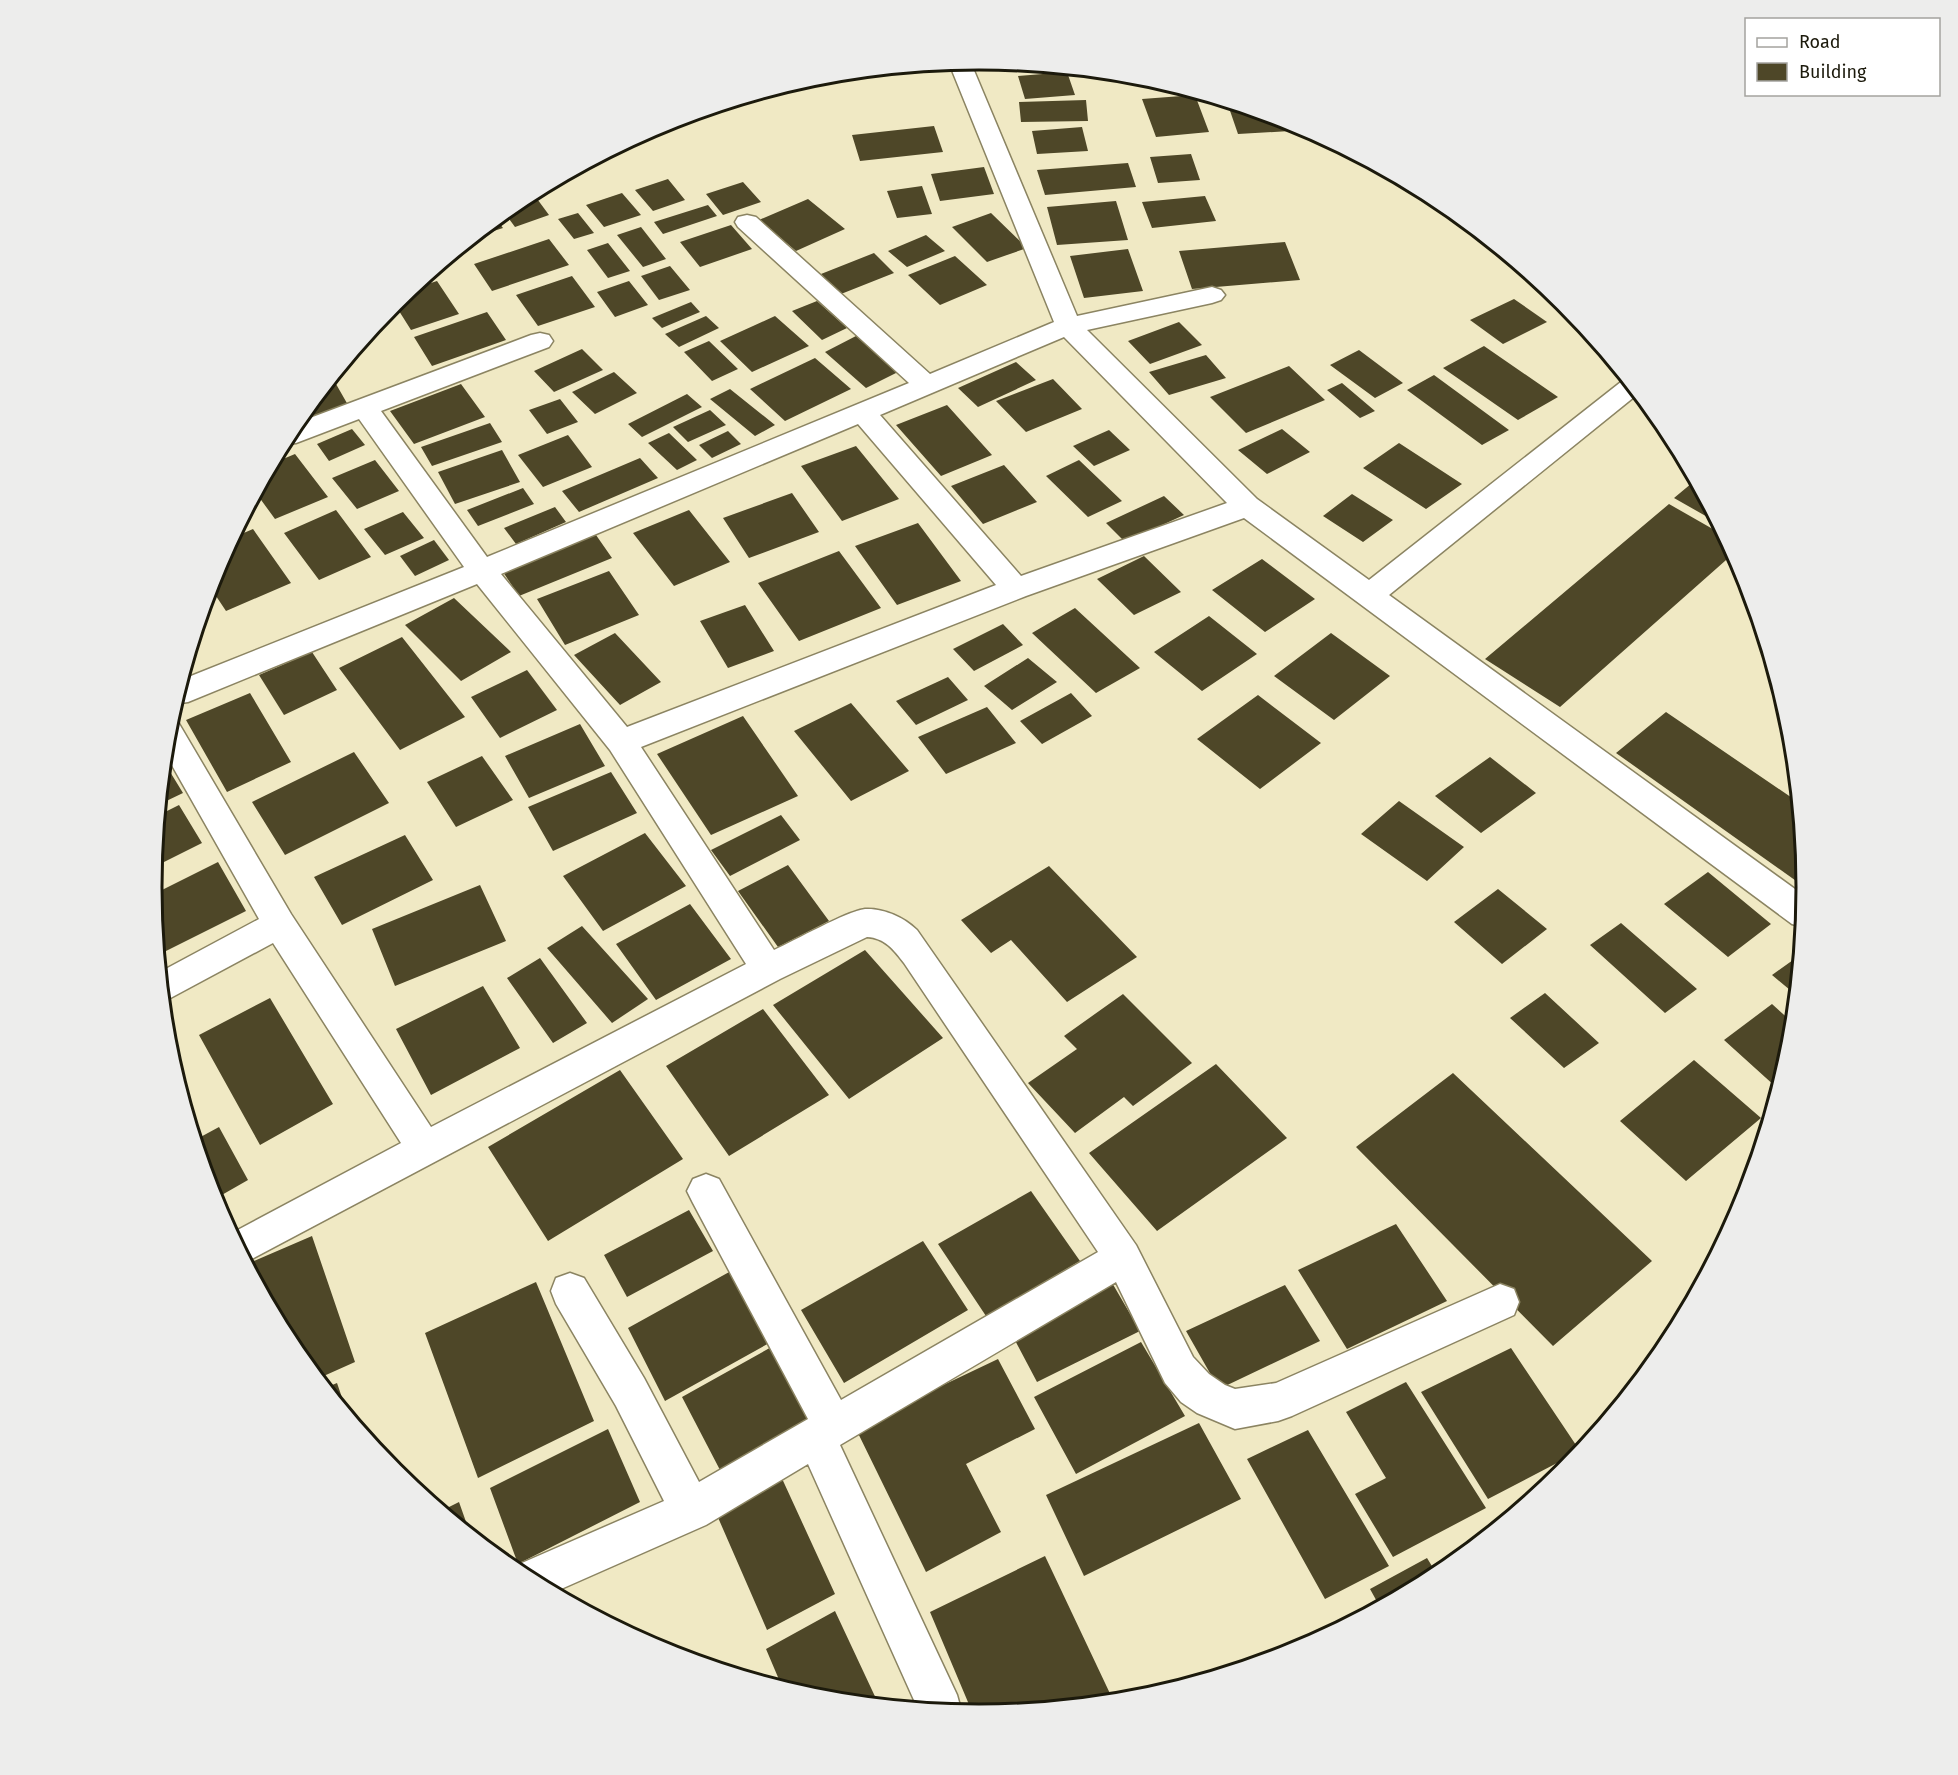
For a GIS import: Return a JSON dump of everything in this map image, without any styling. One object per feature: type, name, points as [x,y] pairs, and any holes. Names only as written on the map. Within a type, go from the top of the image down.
[{"type":"street","points":[[964,71],[1068,326],[1247,506],[1795,908]]},
{"type":"street","points":[[747,222],[927,385]]},
{"type":"street","points":[[187,690],[482,571],[1068,326],[1212,296]]},
{"type":"street","points":[[303,430],[540,341]]},
{"type":"street","points":[[1369,595],[1626,389]]},
{"type":"street","points":[[364,406],[482,571],[621,742],[768,969]]},
{"type":"street","points":[[863,412],[1016,590]]},
{"type":"street","points":[[621,742],[1016,590],[1247,506]]},
{"type":"street","points":[[175,744],[279,924],[425,1149]]},
{"type":"street","points":[[245,1245],[768,969],[864,923],[881,923],[907,940],[1124,1257],[1179,1370],[1195,1388],[1211,1399],[1235,1409],[1278,1402],[1500,1302]]},
{"type":"street","points":[[168,984],[279,924]]},
{"type":"street","points":[[706,1191],[825,1432],[938,1703]]},
{"type":"street","points":[[540,1576],[691,1510],[1124,1257]]},
{"type":"street","points":[[570,1291],[630,1392],[691,1510]]},
{"type":"building","points":[[1048,74],[1068,75],[1075,95],[1025,99],[1018,76]]},
{"type":"building","points":[[1181,96],[1197,100],[1209,132],[1156,137],[1142,99]]},
{"type":"building","points":[[1086,100],[1088,121],[1021,122],[1019,102]]},
{"type":"building","points":[[1230,110],[1287,131],[1238,134]]},
{"type":"building","points":[[934,126],[943,152],[860,161],[852,135]]},
{"type":"building","points":[[1082,127],[1088,151],[1037,154],[1032,131]]},
{"type":"building","points":[[1191,154],[1200,180],[1158,183],[1150,157]]},
{"type":"building","points":[[1128,163],[1136,187],[1045,195],[1037,170]]},
{"type":"building","points":[[984,167],[994,194],[940,201],[931,174]]},
{"type":"building","points":[[668,179],[685,200],[653,211],[635,190]]},
{"type":"building","points":[[743,182],[761,202],[723,215],[706,194]]},
{"type":"building","points":[[922,186],[932,214],[897,218],[887,191]]},
{"type":"building","points":[[622,193],[641,215],[604,227],[586,205]]},
{"type":"building","points":[[1205,196],[1216,221],[1152,228],[1142,202]]},
{"type":"building","points":[[808,199],[845,229],[796,251],[759,220]]},
{"type":"building","points":[[538,200],[549,215],[515,227],[509,219]]},
{"type":"building","points":[[1116,201],[1128,240],[1057,245],[1047,207]]},
{"type":"building","points":[[708,205],[717,216],[663,234],[654,222]]},
{"type":"building","points":[[578,213],[594,233],[574,239],[558,219]]},
{"type":"building","points":[[991,213],[1027,248],[987,262],[952,227]]},
{"type":"building","points":[[731,225],[752,249],[700,267],[680,242]]},
{"type":"building","points":[[641,227],[666,259],[643,267],[617,235]]},
{"type":"building","points":[[926,235],[945,251],[907,267],[888,251]]},
{"type":"building","points":[[549,239],[569,265],[492,291],[474,264]]},
{"type":"building","points":[[1285,242],[1300,280],[1192,289],[1179,251]]},
{"type":"building","points":[[608,243],[630,271],[608,278],[587,250]]},
{"type":"building","points":[[1128,249],[1143,291],[1084,298],[1070,256]]},
{"type":"building","points":[[874,253],[894,273],[841,294],[821,274]]},
{"type":"building","points":[[955,256],[987,285],[940,305],[908,275]]},
{"type":"building","points":[[670,266],[690,290],[659,300],[641,276]]},
{"type":"building","points":[[572,276],[595,307],[538,326],[516,295]]},
{"type":"building","points":[[437,281],[459,314],[411,330],[399,312],[429,284]]},
{"type":"building","points":[[629,281],[648,305],[615,317],[597,292]]},
{"type":"building","points":[[1514,299],[1547,322],[1503,344],[1470,320]]},
{"type":"building","points":[[817,301],[847,328],[822,340],[792,311]]},
{"type":"building","points":[[691,302],[700,312],[662,328],[652,318]]},
{"type":"building","points":[[487,312],[506,340],[432,366],[414,337]]},
{"type":"building","points":[[706,316],[719,328],[679,347],[665,334]]},
{"type":"building","points":[[775,316],[809,346],[752,372],[720,341]]},
{"type":"building","points":[[1179,322],[1202,345],[1150,364],[1128,341]]},
{"type":"building","points":[[856,336],[898,372],[866,388],[825,352]]},
{"type":"building","points":[[709,341],[738,369],[712,381],[684,352]]},
{"type":"building","points":[[1484,346],[1558,397],[1518,420],[1443,368]]},
{"type":"building","points":[[582,349],[603,370],[554,392],[534,371]]},
{"type":"building","points":[[1359,350],[1403,383],[1375,398],[1330,365]]},
{"type":"building","points":[[1206,355],[1226,378],[1169,395],[1149,372]]},
{"type":"building","points":[[815,358],[851,389],[785,421],[750,389]]},
{"type":"building","points":[[1016,362],[1036,380],[978,407],[958,388]]},
{"type":"building","points":[[1289,366],[1325,400],[1246,433],[1210,397]]},
{"type":"building","points":[[614,372],[637,393],[595,414],[572,392]]},
{"type":"building","points":[[1434,375],[1509,430],[1482,445],[1407,390]]},
{"type":"building","points":[[1053,379],[1082,409],[1026,432],[996,401]]},
{"type":"building","points":[[1342,383],[1375,411],[1360,418],[1327,390]]},
{"type":"building","points":[[336,384],[348,405],[312,417]]},
{"type":"building","points":[[461,384],[485,417],[414,444],[390,411]]},
{"type":"building","points":[[730,389],[775,425],[755,436],[710,399]]},
{"type":"building","points":[[687,394],[702,407],[642,437],[628,424]]},
{"type":"building","points":[[560,399],[578,422],[547,434],[529,410]]},
{"type":"building","points":[[947,405],[992,455],[941,476],[896,425]]},
{"type":"building","points":[[710,410],[726,425],[688,442],[673,427]]},
{"type":"building","points":[[490,423],[502,442],[432,466],[421,447]]},
{"type":"building","points":[[352,429],[365,445],[329,461],[317,444]]},
{"type":"building","points":[[1282,429],[1310,452],[1267,474],[1238,450]]},
{"type":"building","points":[[1109,430],[1130,450],[1094,466],[1073,446]]},
{"type":"building","points":[[728,431],[741,444],[712,458],[699,445]]},
{"type":"building","points":[[669,433],[697,460],[677,470],[648,443]]},
{"type":"building","points":[[568,435],[592,467],[543,487],[518,455]]},
{"type":"building","points":[[1399,443],[1462,484],[1426,509],[1363,468]]},
{"type":"building","points":[[856,446],[899,499],[842,521],[801,466]]},
{"type":"building","points":[[502,450],[520,482],[455,504],[438,472]]},
{"type":"building","points":[[295,454],[328,497],[275,519],[260,499],[284,458]]},
{"type":"building","points":[[640,458],[658,478],[579,512],[562,491]]},
{"type":"building","points":[[375,460],[399,491],[357,509],[332,478]]},
{"type":"building","points":[[1079,460],[1122,501],[1088,517],[1046,476]]},
{"type":"building","points":[[1004,465],[1037,502],[983,524],[951,486]]},
{"type":"building","points":[[1690,485],[1707,517],[1674,498]]},
{"type":"building","points":[[523,488],[534,504],[478,526],[467,510]]},
{"type":"building","points":[[792,493],[819,532],[749,558],[723,518]]},
{"type":"building","points":[[1352,494],[1393,520],[1363,542],[1323,516]]},
{"type":"building","points":[[1164,496],[1184,515],[1125,542],[1106,523]]},
{"type":"building","points":[[1669,504],[1714,529],[1727,559],[1560,707],[1485,659]]},
{"type":"building","points":[[555,507],[566,522],[516,544],[504,528]]},
{"type":"building","points":[[336,510],[371,557],[319,580],[284,533]]},
{"type":"building","points":[[689,510],[730,562],[674,586],[633,533]]},
{"type":"building","points":[[403,512],[424,538],[385,555],[364,529]]},
{"type":"building","points":[[918,523],[961,581],[897,605],[855,546]]},
{"type":"building","points":[[253,529],[291,583],[226,611],[216,596],[243,533]]},
{"type":"building","points":[[596,535],[612,558],[519,596],[503,572]]},
{"type":"building","points":[[434,540],[449,560],[415,576],[400,556]]},
{"type":"building","points":[[839,551],[881,608],[799,641],[758,583]]},
{"type":"building","points":[[1144,556],[1181,592],[1134,615],[1097,579]]},
{"type":"building","points":[[1262,559],[1315,599],[1265,632],[1212,590]]},
{"type":"building","points":[[609,571],[639,615],[565,645],[537,599]]},
{"type":"building","points":[[454,598],[511,652],[461,681],[405,625]]},
{"type":"building","points":[[745,605],[774,651],[728,668],[700,621]]},
{"type":"building","points":[[1075,608],[1140,668],[1096,693],[1032,633]]},
{"type":"building","points":[[1209,616],[1257,654],[1202,691],[1154,652]]},
{"type":"building","points":[[1003,624],[1023,645],[974,671],[953,649]]},
{"type":"building","points":[[615,633],[661,682],[620,705],[574,655]]},
{"type":"building","points":[[1331,633],[1390,676],[1334,720],[1274,676]]},
{"type":"building","points":[[402,637],[465,717],[400,750],[339,668]]},
{"type":"building","points":[[312,652],[337,690],[284,715],[259,675]]},
{"type":"building","points":[[1028,658],[1057,682],[1012,710],[984,686]]},
{"type":"building","points":[[527,670],[557,710],[500,738],[471,697]]},
{"type":"building","points":[[948,677],[968,700],[916,725],[896,701]]},
{"type":"building","points":[[250,693],[291,762],[227,792],[186,720]]},
{"type":"building","points":[[1071,693],[1092,716],[1042,744],[1020,721]]},
{"type":"building","points":[[1258,695],[1321,743],[1260,789],[1197,739]]},
{"type":"building","points":[[851,703],[909,771],[851,801],[794,731]]},
{"type":"building","points":[[987,707],[1016,743],[946,774],[918,737]]},
{"type":"building","points":[[1666,712],[1790,797],[1796,881],[1616,753]]},
{"type":"building","points":[[743,716],[798,796],[711,835],[657,754]]},
{"type":"building","points":[[580,724],[605,766],[529,798],[505,756]]},
{"type":"building","points":[[354,752],[389,803],[285,855],[252,802]]},
{"type":"building","points":[[482,756],[513,800],[456,827],[427,782]]},
{"type":"building","points":[[1490,757],[1536,793],[1481,833],[1435,796]]},
{"type":"building","points":[[611,772],[637,813],[553,851],[528,807]]},
{"type":"building","points":[[170,773],[183,793],[167,801]]},
{"type":"building","points":[[1399,801],[1464,847],[1427,881],[1361,834]]},
{"type":"building","points":[[179,805],[202,843],[163,863],[164,834],[166,811]]},
{"type":"building","points":[[781,815],[800,840],[730,876],[711,850]]},
{"type":"building","points":[[645,833],[686,886],[603,931],[563,876]]},
{"type":"building","points":[[405,835],[433,880],[342,925],[314,877]]},
{"type":"building","points":[[218,862],[246,911],[165,952],[162,890]]},
{"type":"building","points":[[788,865],[829,921],[778,947],[738,891]]},
{"type":"building","points":[[1049,866],[1137,957],[1067,1002],[1011,940],[991,953],[961,920]]},
{"type":"building","points":[[1708,872],[1771,924],[1728,957],[1664,904]]},
{"type":"building","points":[[480,885],[506,941],[395,986],[372,929]]},
{"type":"building","points":[[1498,889],[1547,929],[1502,964],[1454,922]]},
{"type":"building","points":[[690,904],[731,959],[656,1000],[616,944]]},
{"type":"building","points":[[1621,923],[1697,989],[1665,1013],[1590,945]]},
{"type":"building","points":[[582,926],[648,999],[612,1023],[547,948]]},
{"type":"building","points":[[865,950],[943,1038],[849,1099],[773,1005]]},
{"type":"building","points":[[540,958],[587,1023],[553,1043],[507,978]]},
{"type":"building","points":[[1792,961],[1789,990],[1772,975]]},
{"type":"building","points":[[483,986],[520,1048],[431,1095],[396,1029]]},
{"type":"building","points":[[1545,993],[1599,1043],[1564,1068],[1510,1018]]},
{"type":"building","points":[[1123,994],[1192,1063],[1133,1106],[1124,1097],[1075,1133],[1028,1083],[1077,1049],[1064,1036]]},
{"type":"building","points":[[270,998],[333,1104],[260,1145],[199,1035]]},
{"type":"building","points":[[1772,1004],[1785,1016],[1772,1083],[1724,1040]]},
{"type":"building","points":[[763,1009],[829,1095],[729,1156],[666,1066]]},
{"type":"building","points":[[1694,1060],[1761,1118],[1686,1181],[1620,1121]]},
{"type":"building","points":[[1216,1064],[1287,1138],[1157,1231],[1089,1153]]},
{"type":"building","points":[[620,1070],[683,1159],[548,1241],[488,1147]]},
{"type":"building","points":[[1453,1073],[1652,1261],[1553,1346],[1356,1147]]},
{"type":"building","points":[[219,1127],[248,1180],[222,1195],[201,1137]]},
{"type":"building","points":[[1031,1191],[1080,1261],[986,1316],[938,1244]]},
{"type":"building","points":[[689,1210],[713,1251],[627,1297],[604,1255]]},
{"type":"building","points":[[1396,1224],[1447,1301],[1347,1349],[1298,1270]]},
{"type":"building","points":[[312,1236],[355,1362],[324,1376],[271,1296],[253,1262]]},
{"type":"building","points":[[923,1241],[968,1310],[844,1383],[801,1310]]},
{"type":"building","points":[[731,1271],[771,1342],[665,1401],[628,1328]]},
{"type":"building","points":[[1111,1281],[1140,1331],[1037,1382],[1010,1331]]},
{"type":"building","points":[[536,1282],[594,1421],[478,1478],[425,1333]]},
{"type":"building","points":[[1285,1285],[1320,1341],[1219,1389],[1186,1331]]},
{"type":"building","points":[[1141,1342],[1185,1416],[1076,1474],[1034,1397]]},
{"type":"building","points":[[775,1345],[814,1416],[720,1470],[682,1397]]},
{"type":"building","points":[[1511,1348],[1576,1445],[1561,1461],[1488,1499],[1421,1392]]},
{"type":"building","points":[[998,1359],[1035,1429],[966,1464],[1001,1532],[926,1572],[855,1427]]},
{"type":"building","points":[[1406,1382],[1486,1508],[1393,1557],[1355,1494],[1386,1478],[1346,1412]]},
{"type":"building","points":[[337,1383],[342,1399],[331,1385]]},
{"type":"building","points":[[1199,1423],[1241,1499],[1084,1576],[1046,1495]]},
{"type":"building","points":[[608,1429],[640,1502],[520,1563],[490,1488]]},
{"type":"building","points":[[1308,1430],[1389,1566],[1325,1599],[1247,1459]]},
{"type":"building","points":[[779,1472],[835,1594],[767,1630],[713,1506]]},
{"type":"building","points":[[459,1502],[467,1524],[447,1508]]},
{"type":"building","points":[[1045,1556],[1110,1694],[1032,1703],[969,1704],[930,1612]]},
{"type":"building","points":[[1427,1558],[1433,1567],[1376,1601],[1370,1589]]},
{"type":"building","points":[[835,1611],[876,1698],[779,1680],[766,1649]]}]
